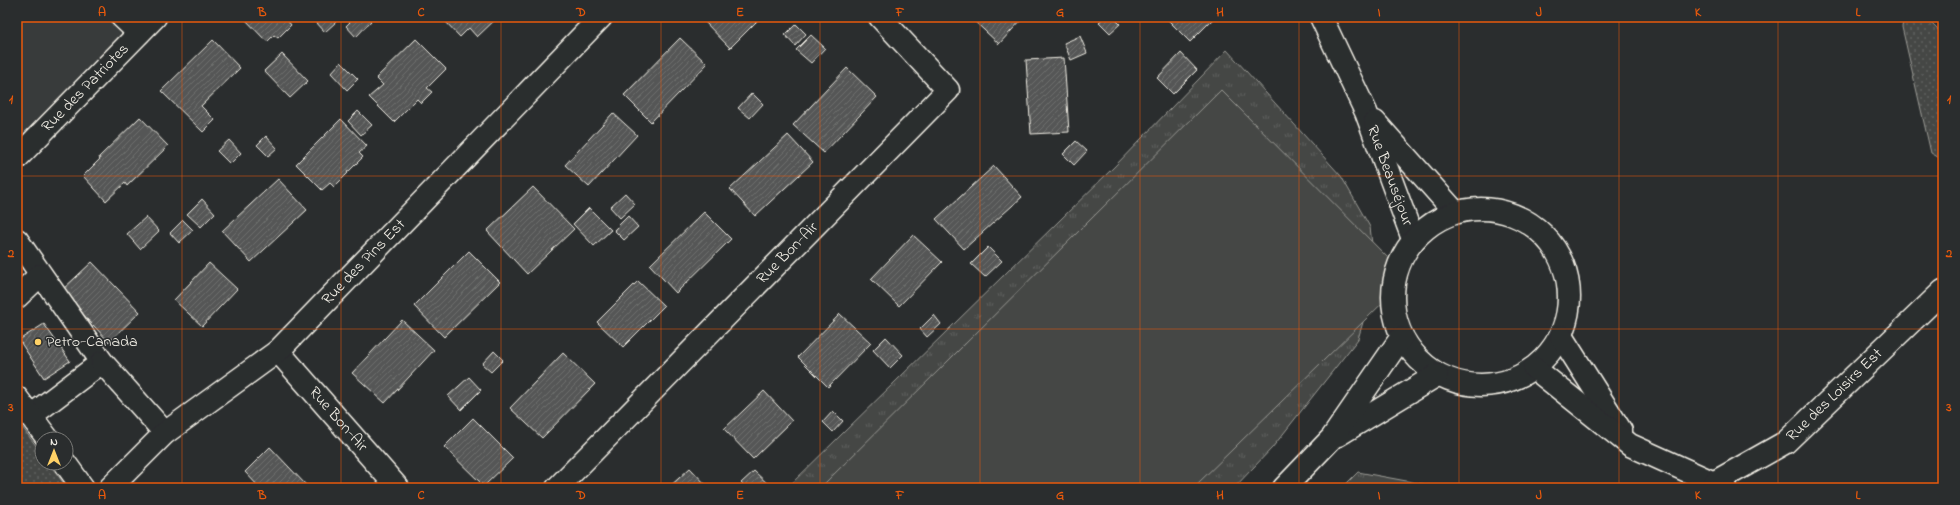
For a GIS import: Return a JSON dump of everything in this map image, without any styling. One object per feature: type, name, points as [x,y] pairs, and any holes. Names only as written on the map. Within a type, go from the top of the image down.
[{"type":"street","points":[[122,17],[139,33]]},
{"type":"street","name":"Rue des Patriotes","points":[[17,158],[154,17]]},
{"type":"street","name":"Rue des Pins Est","points":[[110,488],[166,434],[278,351],[601,17]]},
{"type":"street","name":"Rue Bon-Air","points":[[557,488],[948,90],[880,17]]},
{"type":"street","name":"Rue Beauséjour","points":[[1321,17],[1366,112],[1413,239]]},
{"type":"street","name":"Rue Beauséjour","points":[[1366,112],[1455,212]]},
{"type":"street","points":[[1486,209],[1515,216],[1541,232],[1559,254],[1568,281],[1569,308],[1561,336],[1534,368],[1512,381],[1487,387],[1461,385],[1437,375],[1401,338],[1394,318],[1391,297],[1394,276],[1402,257],[1413,239],[1432,222],[1455,212],[1486,209]]},
{"type":"street","points":[[17,240],[102,362],[166,434]]},
{"type":"street","points":[[17,297],[40,275]]},
{"type":"street","name":"Rue des Loisirs Est","points":[[1534,368],[1630,445],[1720,485],[1786,442],[1943,291]]},
{"type":"street","points":[[1561,336],[1630,445]]},
{"type":"street","points":[[1284,488],[1332,438],[1401,338]]},
{"type":"street","name":"Rue Bon-Air","points":[[278,351],[398,488]]},
{"type":"street","points":[[32,415],[102,362]]},
{"type":"street","points":[[1332,438],[1437,375]]},
{"type":"street","points":[[17,384],[32,415]]},
{"type":"street","points":[[17,398],[32,415],[43,431]]},
{"type":"street","points":[[71,471],[83,488]]},
{"type":"shaded area","points":[[17,17],[150,17],[17,151]]},
{"type":"green space","points":[[1904,17],[1925,17],[1943,35],[1943,160],[1931,153],[1902,27]]},
{"type":"green space","points":[[1227,50],[1341,176],[1370,227],[1376,278],[1358,339],[1272,448],[1234,488],[787,488],[1114,167]]},
{"type":"green space","points":[[1221,90],[1408,278],[1193,488],[820,488]]},
{"type":"green space","points":[[17,420],[34,443],[34,471],[55,471],[67,488],[17,488]]},
{"type":"green space","points":[[1358,472],[1444,488],[1342,488]]},
{"type":"building","points":[[243,17],[292,17],[288,21],[291,25],[278,38],[274,35],[267,42]]},
{"type":"building","points":[[319,17],[330,17],[336,22],[325,32],[315,21]]},
{"type":"building","points":[[355,17],[367,17],[371,21],[356,37],[346,26]]},
{"type":"building","points":[[449,17],[498,17],[477,37],[469,28],[460,37],[445,21]]},
{"type":"building","points":[[705,17],[761,17],[730,48],[703,20]]},
{"type":"building","points":[[970,17],[1024,17],[999,44]]},
{"type":"building","points":[[1104,17],[1113,17],[1120,24],[1110,33],[1099,22]]},
{"type":"building","points":[[1165,17],[1215,17],[1190,42]]},
{"type":"building","points":[[796,24],[806,34],[795,46],[785,35]]},
{"type":"building","points":[[811,35],[825,48],[811,63],[796,50]]},
{"type":"building","points":[[1080,36],[1087,53],[1071,60],[1064,43]]},
{"type":"building","points":[[680,38],[707,64],[651,122],[624,95]]},
{"type":"building","points":[[416,39],[446,69],[427,88],[432,92],[421,103],[417,99],[394,122],[369,97],[383,85],[376,78]]},
{"type":"building","points":[[213,40],[240,68],[201,106],[215,120],[203,132],[161,91]]},
{"type":"building","points":[[1181,53],[1197,70],[1173,94],[1157,78]]},
{"type":"building","points":[[282,54],[308,81],[290,98],[264,71]]},
{"type":"building","points":[[1064,58],[1069,132],[1031,134],[1026,60]]},
{"type":"building","points":[[341,62],[358,79],[347,90],[331,73]]},
{"type":"building","points":[[847,68],[877,97],[824,153],[793,125]]},
{"type":"building","points":[[752,93],[763,104],[750,118],[738,108]]},
{"type":"building","points":[[358,111],[372,125],[361,135],[348,121]]},
{"type":"building","points":[[613,113],[637,135],[589,187],[565,165]]},
{"type":"building","points":[[140,117],[168,146],[127,186],[125,183],[106,201],[83,176],[100,159],[99,157]]},
{"type":"building","points":[[341,119],[367,146],[359,153],[363,157],[334,187],[330,183],[322,190],[296,164]]},
{"type":"building","points":[[788,135],[813,162],[755,216],[730,189]]},
{"type":"building","points":[[266,136],[277,148],[268,156],[257,145]]},
{"type":"building","points":[[229,140],[241,153],[230,164],[217,151]]},
{"type":"building","points":[[1076,141],[1087,151],[1074,165],[1063,154]]},
{"type":"building","points":[[994,166],[1022,197],[964,249],[936,219]]},
{"type":"building","points":[[278,179],[307,210],[251,262],[222,231]]},
{"type":"building","points":[[533,187],[574,229],[527,274],[487,231]]},
{"type":"building","points":[[625,193],[635,204],[620,218],[610,207]]},
{"type":"building","points":[[202,199],[215,213],[201,227],[187,214]]},
{"type":"building","points":[[589,208],[611,230],[594,246],[573,224]]},
{"type":"building","points":[[704,212],[731,239],[676,293],[650,265]]},
{"type":"building","points":[[628,216],[638,227],[624,240],[614,230]]},
{"type":"building","points":[[146,217],[159,231],[140,249],[127,234]]},
{"type":"building","points":[[183,220],[193,230],[179,243],[170,233]]},
{"type":"building","points":[[913,235],[942,262],[899,306],[871,279]]},
{"type":"building","points":[[988,247],[1002,261],[985,277],[971,264]]},
{"type":"building","points":[[469,251],[500,282],[444,337],[414,306]]},
{"type":"building","points":[[92,262],[140,312],[109,342],[61,291]]},
{"type":"building","points":[[209,263],[237,289],[202,326],[174,300]]},
{"type":"building","points":[[638,281],[664,306],[623,347],[597,322]]},
{"type":"building","points":[[840,314],[871,343],[828,387],[798,357]]},
{"type":"building","points":[[934,315],[941,324],[927,337],[920,329]]},
{"type":"building","points":[[402,320],[434,350],[385,403],[352,373]]},
{"type":"building","points":[[44,324],[70,361],[44,378],[19,340]]},
{"type":"building","points":[[886,337],[903,355],[890,368],[873,350]]},
{"type":"building","points":[[494,351],[503,360],[491,372],[482,364]]},
{"type":"building","points":[[563,353],[595,384],[542,438],[510,408]]},
{"type":"building","points":[[469,377],[481,390],[461,410],[448,396]]},
{"type":"building","points":[[764,391],[792,421],[753,459],[724,429]]},
{"type":"building","points":[[833,411],[843,421],[833,432],[823,422]]},
{"type":"building","points":[[473,418],[513,458],[484,486],[444,447]]},
{"type":"building","points":[[270,447],[307,486],[305,488],[260,488],[245,472]]},
{"type":"building","points":[[690,468],[709,488],[668,488]]},
{"type":"building","points":[[754,471],[770,486],[768,488],[746,488],[741,483]]},
{"type":"place","name":"Petro-Canada","points":[[38,342]]}]
